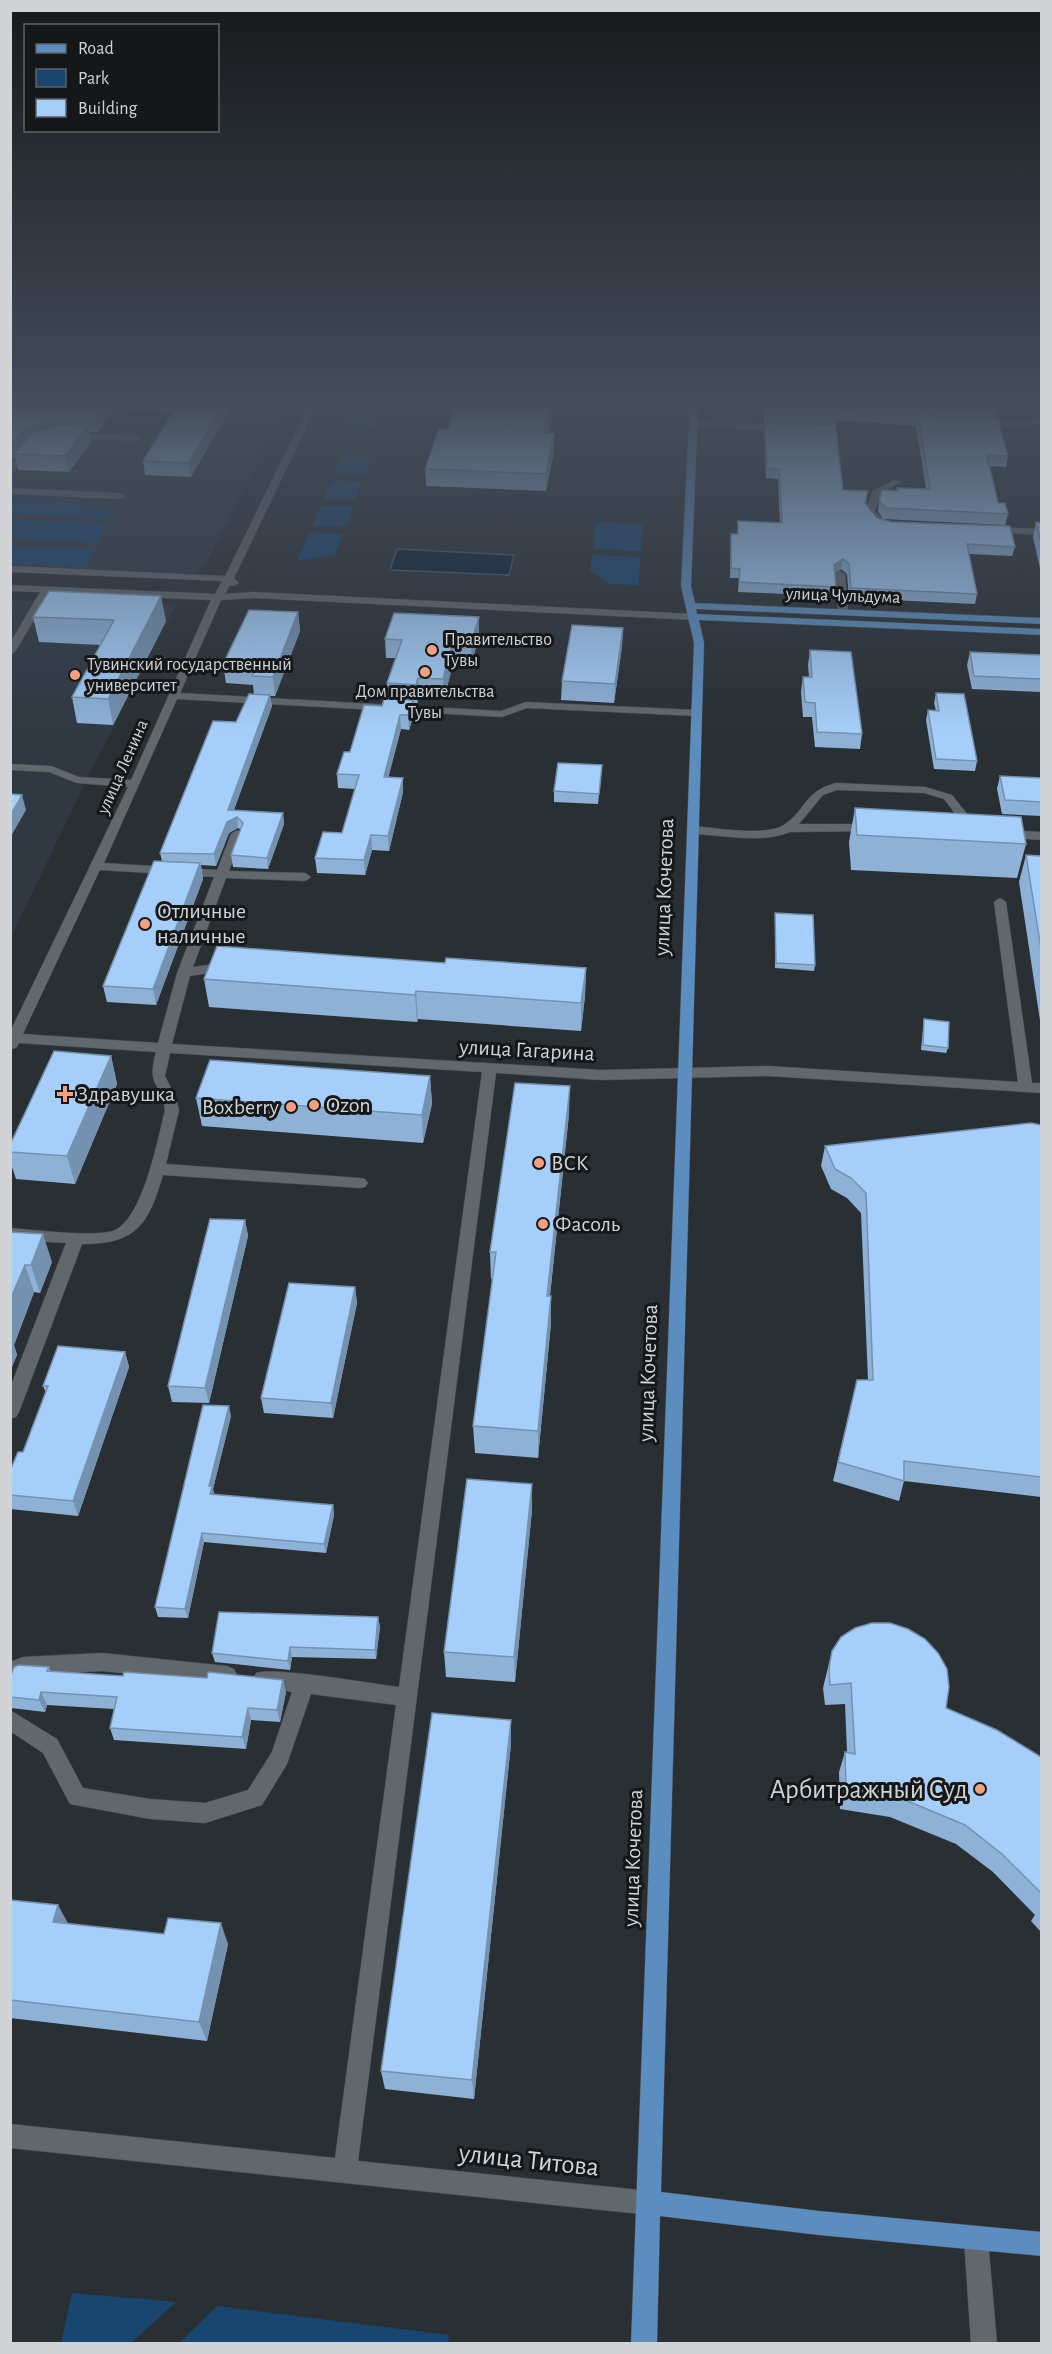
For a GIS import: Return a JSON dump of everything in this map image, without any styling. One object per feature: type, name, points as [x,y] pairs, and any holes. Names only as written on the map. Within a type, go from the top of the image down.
[{"type":"main road","name":"улица Кочетова","points":[[644,2343],[699,643],[686,586],[689,515]]},
{"type":"main road","name":"улица Чульдума","points":[[692,611],[843,612],[1041,621]]},
{"type":"main road","name":"улица Чульдума","points":[[692,611],[1041,632]]},
{"type":"main road","name":"улица Титова","points":[[650,2203],[976,2239],[1041,2244]]},
{"type":"street","name":"улица Ленина","points":[[12,1041],[97,866],[218,597],[259,515]]},
{"type":"street","points":[[873,515],[879,523],[891,526]]},
{"type":"street","points":[[984,530],[1041,532]]},
{"type":"street","name":"улица Чульдума","points":[[10,569],[228,579],[254,595]]},
{"type":"street","points":[[840,574],[843,612]]},
{"type":"street","name":"улица Чульдума","points":[[10,588],[218,597],[254,595],[644,614],[692,611]]},
{"type":"street","points":[[10,652],[42,601],[46,590]]},
{"type":"street","points":[[173,696],[502,714],[525,705],[696,713]]},
{"type":"street","points":[[10,767],[51,769],[77,780],[135,784]]},
{"type":"street","points":[[788,828],[819,793],[836,786],[925,790],[948,797],[975,832]]},
{"type":"street","points":[[693,830],[764,834],[788,828],[881,828]]},
{"type":"street","points":[[957,831],[1041,836]]},
{"type":"street","points":[[10,1234],[76,1238],[120,1235],[134,1225],[145,1208],[172,1110],[171,1098],[157,1080],[158,1070],[184,973],[237,834]]},
{"type":"street","points":[[97,866],[305,877]]},
{"type":"street","points":[[1000,902],[1026,1087]]},
{"type":"street","points":[[184,973],[236,966]]},
{"type":"street","name":"улица Гагарина","points":[[12,1041],[165,1048],[601,1076],[684,1074],[729,1070],[768,1071],[1041,1088]]},
{"type":"street","points":[[345,2172],[489,1068]]},
{"type":"street","points":[[156,1169],[360,1183]]},
{"type":"street","points":[[10,1412],[76,1238]]},
{"type":"street","points":[[10,1672],[23,1666],[102,1662],[305,1683],[406,1697]]},
{"type":"street","points":[[10,1719],[50,1746],[77,1797],[150,1809],[205,1813],[255,1798],[280,1757],[305,1683]]},
{"type":"street","name":"улица Титова","points":[[10,2136],[650,2203]]},
{"type":"street","points":[[976,2239],[984,2343]]},
{"type":"shaded area","points":[[11,515],[231,515],[204,567],[188,574],[11,568]]},
{"type":"shaded area","points":[[397,549],[514,555],[509,575],[390,570]]},
{"type":"shaded area","name":"Тувинский государственный университет","points":[[11,600],[176,605],[86,781],[11,937]]},
{"type":"green space","points":[[28,515],[114,515],[112,519]]},
{"type":"green space","points":[[317,515],[351,515],[346,527],[313,526]]},
{"type":"green space","points":[[11,519],[109,524],[98,543],[11,539]]},
{"type":"green space","points":[[596,522],[643,524],[641,551],[593,549]]},
{"type":"green space","points":[[310,532],[343,534],[335,555],[297,561]]},
{"type":"green space","points":[[11,546],[95,549],[85,567],[11,564]]},
{"type":"green space","points":[[592,555],[640,557],[639,585],[609,584],[590,571]]},
{"type":"green space","points":[[72,2293],[176,2302],[131,2343],[61,2343]]},
{"type":"green space","points":[[217,2306],[449,2335],[448,2343],[179,2343]]},
{"type":"building","points":[[782,515],[874,515],[877,518],[892,522],[1010,526],[1015,547],[967,544],[977,594],[851,588],[849,564],[843,559],[834,565],[836,587],[739,582],[740,569],[731,568],[731,534],[738,534],[738,521],[782,523]]},
{"type":"building","points":[[1036,522],[1041,523],[1041,543]]},
{"type":"building","points":[[49,591],[161,596],[108,699],[72,697],[114,620],[33,617]]},
{"type":"building","points":[[249,610],[298,612],[273,677],[252,676],[256,666],[223,664]]},
{"type":"building","points":[[394,613],[479,617],[471,643],[453,642],[443,679],[418,678],[416,685],[387,683],[402,640],[385,639]]},
{"type":"building","points":[[572,625],[623,628],[615,684],[562,681]]},
{"type":"building","points":[[810,650],[851,652],[862,734],[817,732],[815,703],[805,702],[803,677],[812,677]]},
{"type":"building","points":[[970,652],[1041,655],[1041,679],[974,676]]},
{"type":"building","points":[[936,693],[964,694],[977,761],[936,759],[928,710],[939,711]]},
{"type":"building","points":[[249,694],[270,695],[228,810],[283,813],[267,858],[231,855],[243,823],[237,817],[227,822],[214,854],[160,853],[213,721],[236,722]]},
{"type":"building","points":[[384,699],[413,700],[408,715],[400,715],[384,777],[403,778],[388,836],[371,835],[364,860],[315,858],[323,832],[342,833],[359,775],[337,774],[344,752],[350,752],[364,705],[382,706]]},
{"type":"building","points":[[558,763],[602,765],[599,794],[554,791]]},
{"type":"building","points":[[1000,776],[1041,778],[1041,802],[1005,800]]},
{"type":"building","points":[[10,794],[22,795],[10,816]]},
{"type":"building","points":[[855,808],[1021,817],[1026,844],[857,835]]},
{"type":"building","points":[[1026,855],[1041,856],[1041,949]]},
{"type":"building","points":[[154,861],[200,863],[153,989],[103,986]]},
{"type":"building","points":[[775,913],[813,915],[815,965],[776,963]]},
{"type":"building","points":[[217,946],[445,963],[446,958],[586,968],[581,1003],[416,991],[415,995],[204,979]]},
{"type":"building","points":[[924,1019],[949,1022],[948,1048],[923,1045]]},
{"type":"building","points":[[54,1051],[111,1056],[67,1156],[10,1152],[10,1145]]},
{"type":"building","points":[[210,1060],[430,1076],[422,1115],[196,1098]]},
{"type":"building","points":[[515,1083],[570,1086],[547,1296],[551,1296],[538,1431],[473,1426],[496,1252],[490,1252]]},
{"type":"building","points":[[1031,1123],[1041,1125],[1041,1477],[904,1461],[904,1481],[838,1462],[857,1380],[873,1380],[866,1193],[851,1178],[835,1169],[825,1146]]},
{"type":"building","points":[[210,1219],[245,1220],[205,1388],[168,1386]]},
{"type":"building","points":[[10,1232],[43,1234],[31,1265],[25,1265],[10,1300]]},
{"type":"building","points":[[289,1283],[355,1287],[331,1403],[261,1398]]},
{"type":"building","points":[[58,1346],[125,1352],[73,1501],[10,1495],[10,1471],[18,1452],[23,1452],[48,1386],[43,1386]]},
{"type":"building","points":[[203,1405],[229,1406],[209,1486],[212,1486],[210,1494],[333,1505],[324,1544],[202,1533],[185,1609],[155,1607]]},
{"type":"building","points":[[467,1479],[532,1484],[514,1657],[444,1652]]},
{"type":"building","points":[[219,1612],[378,1617],[375,1650],[290,1647],[288,1661],[212,1653]]},
{"type":"building","points":[[872,1623],[890,1623],[908,1629],[925,1639],[938,1653],[947,1669],[949,1687],[946,1708],[997,1730],[1041,1757],[1041,1893],[1002,1854],[965,1825],[898,1797],[846,1789],[845,1752],[855,1754],[851,1683],[830,1685],[829,1667],[832,1651],[841,1637],[855,1628]]},
{"type":"building","points":[[18,1665],[49,1667],[47,1671],[123,1676],[124,1672],[207,1678],[208,1672],[283,1680],[277,1710],[248,1708],[242,1737],[110,1728],[117,1697],[41,1692],[39,1700],[10,1697],[10,1678],[14,1667]]},
{"type":"building","points":[[432,1713],[511,1720],[472,2080],[381,2071]]},
{"type":"building","points":[[10,1900],[58,1905],[53,1922],[164,1934],[168,1918],[221,1923],[199,2022],[10,2000]]},
{"type":"place","name":"Правительство Тувы","points":[[432,650]]},
{"type":"place","name":"Дом правительства Тувы","points":[[425,672]]},
{"type":"place","name":"Тувинский государственный университет","points":[[75,675]]},
{"type":"place","name":"Отличные наличные","points":[[145,924]]},
{"type":"place","name":"Здравушка","points":[[65,1094]]},
{"type":"place","name":"Ozon","points":[[314,1105]]},
{"type":"place","name":"Boxberry","points":[[291,1107]]},
{"type":"place","name":"ВСК","points":[[539,1163]]},
{"type":"place","name":"Фасоль","points":[[543,1224]]},
{"type":"place","name":"Арбитражный Суд","points":[[980,1789]]}]
